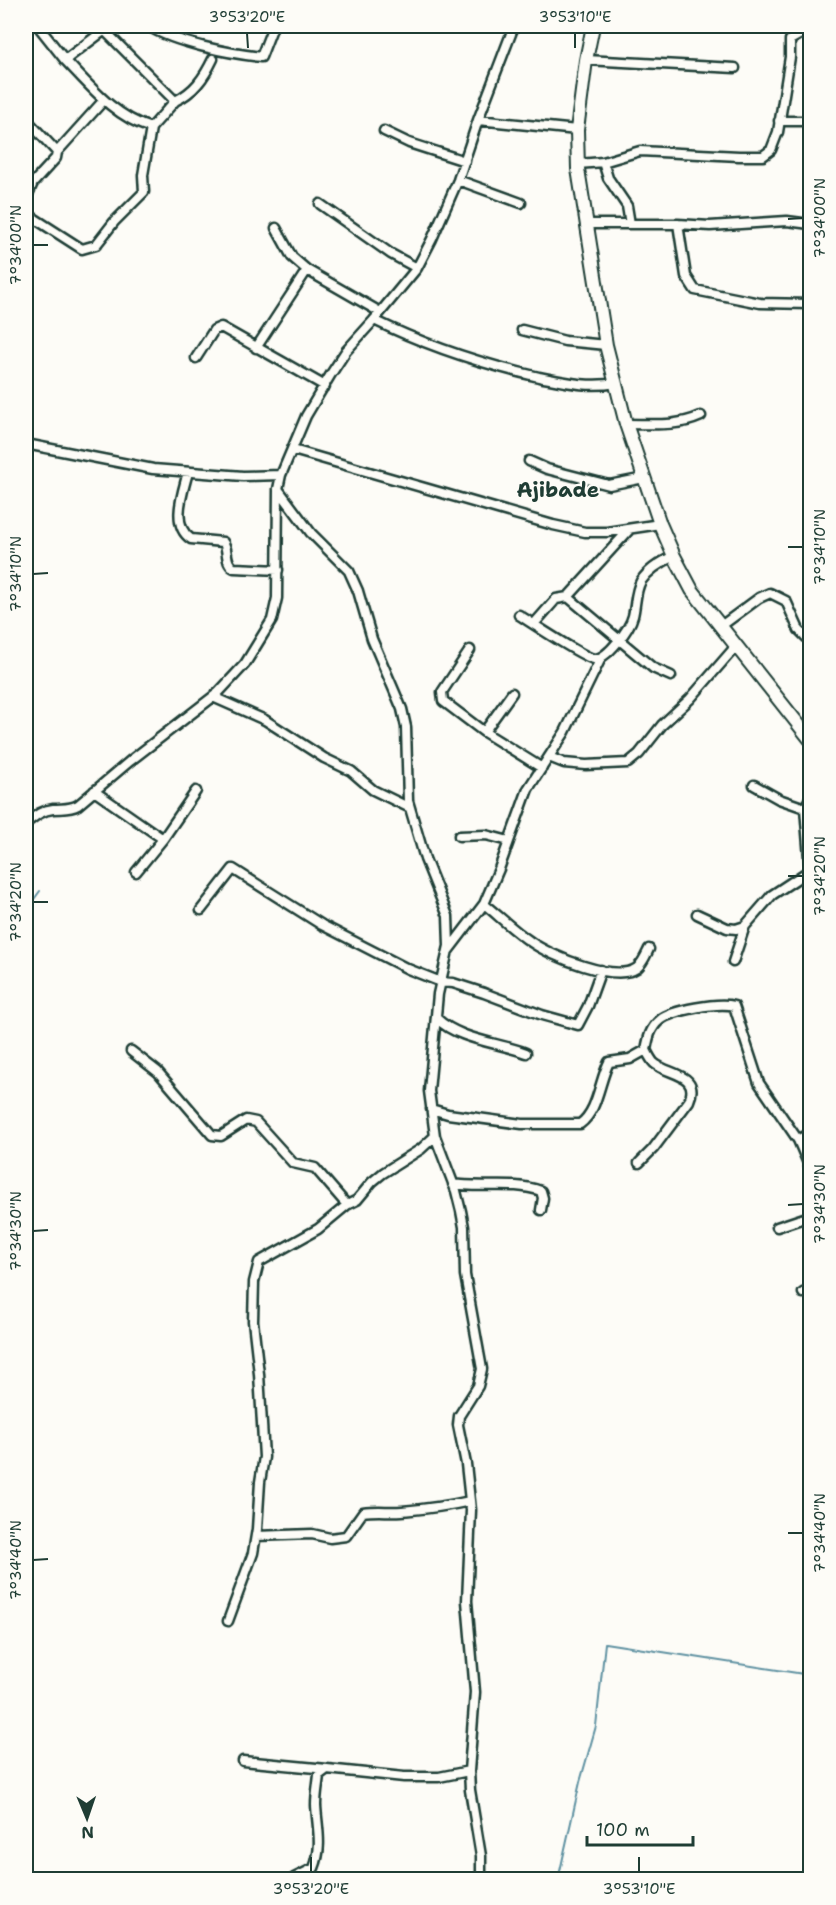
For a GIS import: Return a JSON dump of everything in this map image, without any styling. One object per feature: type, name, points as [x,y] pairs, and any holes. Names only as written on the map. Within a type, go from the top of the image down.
[{"type":"main road","points":[[593,26],[586,60],[578,130],[578,164],[606,345],[626,424],[660,524],[692,590],[810,739]]},
{"type":"street","points":[[38,26],[65,60],[104,100],[134,123],[151,128]]},
{"type":"street","points":[[148,26],[163,34],[238,54],[261,57],[273,26]]},
{"type":"street","points":[[26,823],[53,808],[71,809],[213,697],[245,664],[272,620],[277,598],[278,489],[281,475],[306,416],[346,351],[417,268],[458,180],[514,26]]},
{"type":"street","points":[[578,164],[603,162],[640,151],[763,156],[771,150],[778,132],[790,57],[790,40],[799,35],[807,26]]},
{"type":"street","points":[[65,60],[107,28],[175,101]]},
{"type":"street","points":[[799,35],[810,36]]},
{"type":"street","points":[[26,213],[82,249],[96,245],[114,222],[144,192],[143,175],[151,128],[175,101],[188,95],[198,84],[213,59]]},
{"type":"street","points":[[586,60],[735,68]]},
{"type":"street","points":[[26,199],[33,183],[56,158],[57,152],[104,100]]},
{"type":"street","points":[[26,119],[57,152]]},
{"type":"street","points":[[478,120],[578,130]]},
{"type":"street","points":[[779,121],[810,121]]},
{"type":"street","points":[[384,131],[465,161]]},
{"type":"street","points":[[603,162],[608,178],[627,206],[630,224]]},
{"type":"street","points":[[458,180],[521,203]]},
{"type":"street","points":[[320,204],[391,254],[417,268]]},
{"type":"street","points":[[586,224],[721,226],[787,221],[810,224]]},
{"type":"street","points":[[678,224],[686,276],[695,290],[760,303],[810,304]]},
{"type":"street","points":[[276,228],[292,257],[307,270],[396,331],[465,357],[515,371],[581,386],[616,383]]},
{"type":"street","points":[[256,348],[307,270]]},
{"type":"street","points":[[196,358],[217,327],[220,327],[325,386]]},
{"type":"street","points":[[522,330],[564,342],[606,345]]},
{"type":"street","points":[[626,424],[669,424],[689,421],[701,416]]},
{"type":"street","points":[[26,444],[153,469],[243,476],[281,475]]},
{"type":"street","points":[[293,450],[585,532],[629,530],[660,524]]},
{"type":"street","points":[[529,461],[547,469],[609,485],[644,478]]},
{"type":"street","points":[[188,472],[179,514],[183,531],[187,536],[191,539],[223,542],[228,564],[234,568],[278,570]]},
{"type":"street","points":[[278,489],[311,533],[350,571],[358,591],[372,639],[405,719],[408,752],[407,789],[410,808],[425,859],[448,916],[450,935],[438,994],[429,1091],[435,1136],[453,1184],[464,1227],[465,1275],[482,1370],[478,1386],[459,1416],[458,1425],[466,1464],[470,1501],[467,1610],[475,1692],[469,1771],[481,1856],[481,1880]]},
{"type":"street","points":[[534,624],[556,599],[568,597],[629,530]]},
{"type":"street","points":[[447,953],[484,904],[528,789],[565,732],[601,658],[619,640],[630,623],[640,583],[652,568],[674,556]]},
{"type":"street","points":[[721,626],[759,598],[770,594],[786,602],[799,630],[810,641]]},
{"type":"street","points":[[568,597],[653,668],[671,676]]},
{"type":"street","points":[[519,615],[585,655],[593,659],[601,658]]},
{"type":"street","points":[[549,757],[564,763],[586,765],[628,763],[639,754],[662,725],[690,699],[737,645]]},
{"type":"street","points":[[471,650],[442,692],[443,701],[484,732],[542,768]]},
{"type":"street","points":[[484,732],[512,693]]},
{"type":"street","points":[[213,697],[265,720],[324,758],[351,771],[373,790],[410,808]]},
{"type":"street","points":[[754,785],[779,799],[805,808]]},
{"type":"street","points":[[94,791],[163,839]]},
{"type":"street","points":[[136,872],[163,839],[196,791]]},
{"type":"street","points":[[733,962],[745,926],[772,895],[810,870],[805,808],[810,798]]},
{"type":"street","points":[[459,836],[486,835],[509,841]]},
{"type":"street","points":[[201,910],[233,868],[322,925],[408,969],[441,982],[453,983],[542,1015],[578,1025],[588,1006],[600,970]]},
{"type":"street","points":[[484,904],[530,942],[563,958],[600,970],[620,974],[630,971],[638,967],[649,949]]},
{"type":"street","points":[[697,915],[728,928],[736,929],[745,926]]},
{"type":"street","points":[[639,1163],[653,1149],[692,1094],[684,1077],[654,1063],[646,1050],[649,1035],[655,1025],[666,1016],[709,1005],[724,1004],[734,1006],[759,1083],[798,1140],[810,1168]]},
{"type":"street","points":[[436,1017],[442,1023],[459,1031],[526,1053]]},
{"type":"street","points":[[431,1109],[448,1114],[522,1124],[580,1124],[591,1112],[603,1073],[609,1062],[630,1059],[646,1050]]},
{"type":"street","points":[[131,1051],[158,1072],[212,1135],[221,1136],[246,1120],[255,1122],[293,1163],[315,1168],[347,1205]]},
{"type":"street","points":[[798,1140],[810,1133]]},
{"type":"street","points":[[228,1621],[252,1554],[256,1536],[264,1457],[260,1384],[253,1321],[254,1282],[260,1262],[318,1228],[357,1200],[382,1173],[421,1149],[435,1136]]},
{"type":"street","points":[[453,1184],[471,1187],[530,1187],[541,1191],[543,1198],[541,1210]]},
{"type":"street","points":[[777,1227],[810,1216]]},
{"type":"street","points":[[256,1536],[312,1534],[330,1538],[346,1536],[363,1512],[449,1506],[470,1501]]},
{"type":"street","points":[[243,1761],[404,1777],[439,1777],[469,1771]]},
{"type":"street","points":[[294,1878],[314,1868],[319,1856],[317,1795],[319,1775],[327,1769]]},
{"type":"waterway","points":[[26,910],[40,891]]},
{"type":"waterway","points":[[558,1880],[580,1782],[596,1726],[605,1643],[810,1675]]},
{"type":"district","name":"Ajibade","points":[[558,490]]}]
